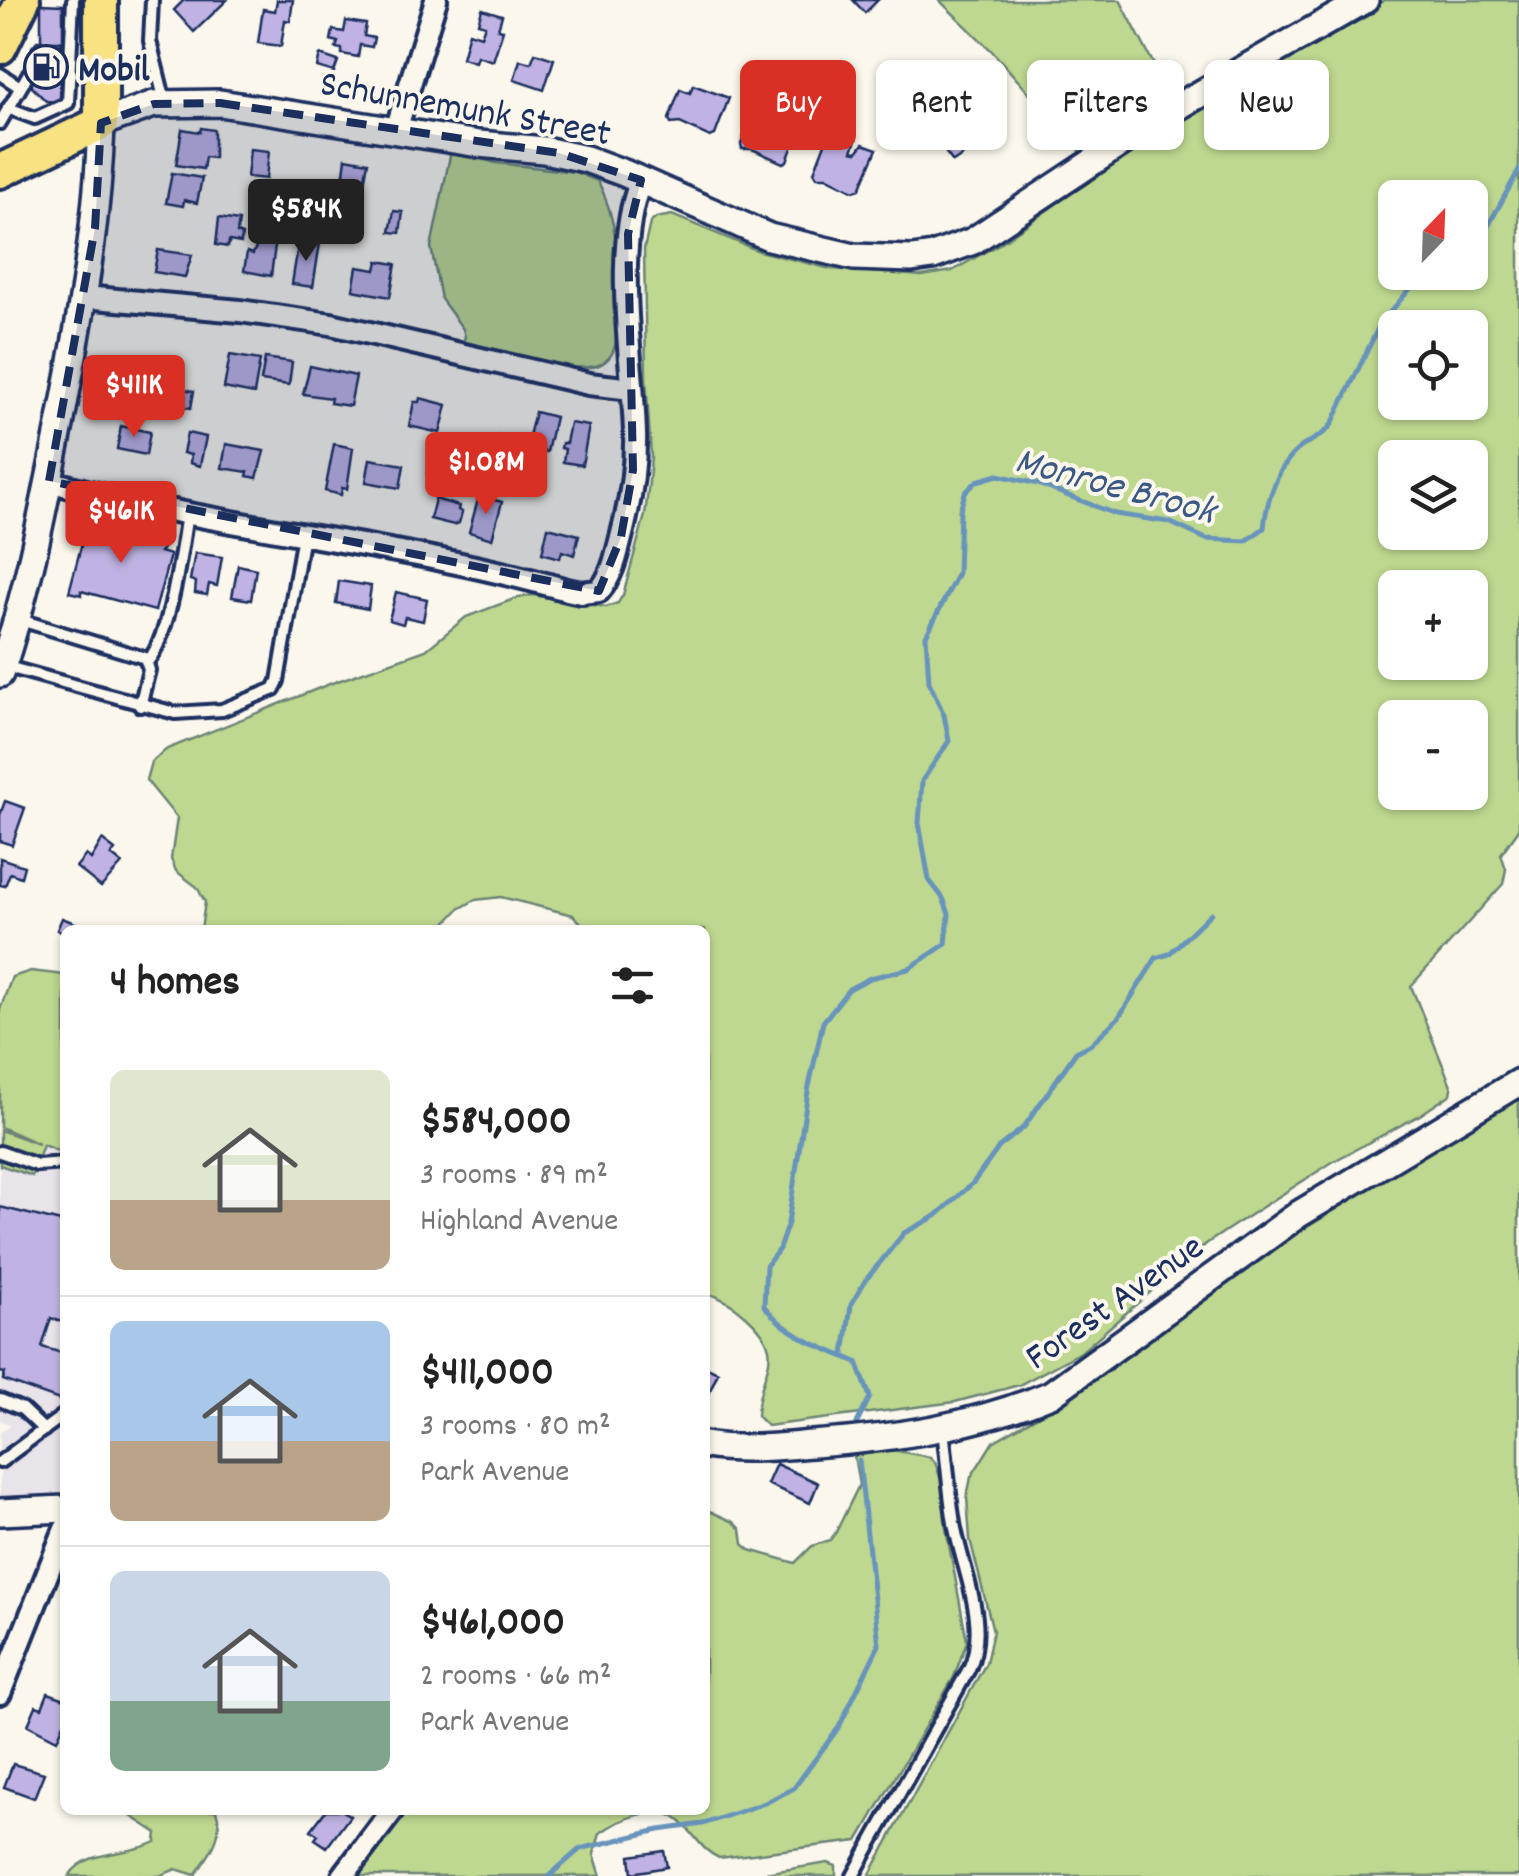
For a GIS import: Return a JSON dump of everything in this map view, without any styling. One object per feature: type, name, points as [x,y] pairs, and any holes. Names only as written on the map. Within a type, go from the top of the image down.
[{"type":"main road","points":[[0,47],[23,0]]},
{"type":"main road","points":[[0,169],[101,123],[86,55],[101,0]]},
{"type":"street","points":[[396,130],[436,0]]},
{"type":"street","name":"Schunnemunk Street","points":[[101,123],[165,102],[220,102],[559,153],[641,180],[740,226],[792,244],[854,257],[925,258],[974,241],[1165,114],[1365,0]]},
{"type":"street","points":[[1,670],[49,481],[84,297],[95,228],[101,123]]},
{"type":"street","points":[[49,481],[116,499],[480,568],[567,590],[594,592],[604,587],[626,514],[635,440],[627,336],[628,234],[641,180]]},
{"type":"street","points":[[84,297],[240,311],[331,324],[589,384],[632,389]]},
{"type":"street","name":"Forest Avenue","points":[[710,1452],[944,1430],[1016,1409],[1051,1394],[1298,1214],[1519,1082]]},
{"type":"street","points":[[0,1512],[60,1509]]},
{"type":"street","points":[[0,1693],[60,1541]]},
{"type":"street","points":[[343,1876],[389,1815]]},
{"type":"lane","points":[[8,108],[34,118],[66,106],[71,73],[86,55],[73,0]]},
{"type":"lane","points":[[152,0],[150,40],[165,102]]},
{"type":"lane","points":[[0,123],[30,72],[71,73]]},
{"type":"lane","points":[[0,74],[20,87]]},
{"type":"lane","points":[[140,706],[150,670],[148,661],[158,644],[170,600],[188,512]]},
{"type":"lane","points":[[1,670],[175,713],[209,713],[275,688],[303,534]]},
{"type":"lane","points":[[16,618],[148,661]]},
{"type":"lane","points":[[0,1152],[40,1166],[60,1162]]},
{"type":"lane","points":[[0,1400],[22,1409],[44,1430]]},
{"type":"lane","points":[[0,1462],[60,1418]]},
{"type":"lane","points":[[854,1876],[978,1646],[977,1624],[953,1517],[944,1430]]},
{"type":"highlighted area","points":[[220,103],[559,153],[641,180],[628,234],[633,470],[621,537],[599,591],[49,481],[95,228],[101,123],[154,104]]},
{"type":"shaded area","points":[[0,1113],[60,1136],[60,1494],[46,1499],[0,1499],[0,1433],[10,1425],[0,1420]]},
{"type":"green space","points":[[939,0],[1120,0],[1152,60],[1027,60],[1027,91],[1007,68],[1007,60],[1000,60]]},
{"type":"green space","points":[[1385,0],[1519,0],[1519,829],[1501,854],[1506,869],[1503,884],[1411,986],[1452,1088],[1451,1094],[1334,1161],[1206,1244],[1081,1352],[1019,1385],[955,1402],[767,1426],[757,1416],[769,1363],[767,1342],[746,1316],[710,1295],[710,925],[583,925],[573,915],[501,897],[475,900],[444,925],[202,925],[205,902],[197,887],[176,871],[171,859],[177,818],[146,780],[151,762],[167,749],[426,650],[466,617],[514,599],[532,595],[606,607],[618,603],[645,515],[649,482],[644,249],[650,223],[656,218],[672,215],[759,251],[831,269],[922,276],[952,271],[999,244],[1133,150],[1184,150],[1184,114],[1204,103],[1204,150],[1329,150],[1329,60],[1279,60]]},
{"type":"green space","points":[[451,151],[496,163],[575,172],[598,181],[611,218],[618,264],[616,340],[604,363],[571,367],[462,343],[463,329],[441,299],[431,247]]},
{"type":"green space","points":[[31,971],[60,974],[60,1152],[43,1145],[32,1176],[0,1165],[0,1130],[39,1144],[0,1127],[0,1009],[12,977]]},
{"type":"green space","points":[[1519,1095],[1519,1876],[869,1876],[986,1663],[993,1631],[970,1539],[967,1497],[971,1477],[993,1442],[1070,1397],[1277,1246]]},
{"type":"green space","points":[[892,1450],[930,1457],[935,1462],[967,1641],[954,1677],[858,1841],[719,1858],[671,1815],[710,1815],[710,1511],[734,1522],[741,1529],[743,1544],[750,1550],[795,1563],[812,1546],[830,1540],[836,1532],[859,1485],[854,1456]]},
{"type":"green space","points":[[130,1815],[217,1815],[217,1836],[195,1875],[176,1869],[159,1876],[69,1876],[86,1861],[156,1842],[157,1833]]},
{"type":"green space","points":[[403,1815],[642,1815],[600,1833],[594,1854],[601,1876],[356,1876]]},
{"type":"green space","points":[[828,1863],[836,1866],[836,1876],[746,1876]]},
{"type":"building","points":[[184,0],[227,0],[194,32],[174,10]]},
{"type":"building","points":[[277,0],[293,0],[281,46],[258,43],[263,9],[275,11]]},
{"type":"building","points":[[853,0],[878,0],[865,13]]},
{"type":"building","points":[[41,4],[63,5],[63,41],[41,41]]},
{"type":"building","points":[[482,9],[502,15],[498,29],[503,30],[493,61],[477,56],[475,62],[462,58],[469,32],[481,36],[485,25],[478,23]]},
{"type":"building","points":[[346,21],[366,24],[364,36],[374,38],[372,47],[360,45],[358,57],[342,54],[342,49],[336,48],[338,42],[331,40],[333,30],[344,32]]},
{"type":"building","name":"Mobil","points":[[37,41],[61,42],[60,102],[46,101],[32,87],[32,47]]},
{"type":"building","points":[[535,53],[554,59],[544,90],[514,80],[520,60],[531,63]]},
{"type":"building","points":[[320,55],[338,61],[334,72],[317,67]]},
{"type":"building","points":[[693,85],[729,98],[715,135],[710,137],[680,123],[671,124],[669,119],[680,89],[690,93]]},
{"type":"building","points":[[201,128],[214,130],[214,158],[205,157],[203,169],[176,165],[182,129],[200,132]]},
{"type":"building","points":[[863,144],[877,150],[860,189],[854,191],[826,177],[817,177],[814,172],[822,150],[857,152]]},
{"type":"building","points":[[250,149],[269,151],[266,179],[247,177]]},
{"type":"building","points":[[754,150],[791,150],[783,163]]},
{"type":"building","points":[[944,150],[965,150],[965,154],[953,162]]},
{"type":"building","points":[[346,158],[368,162],[362,195],[342,188]]},
{"type":"building","points":[[172,173],[202,178],[197,203],[166,203]]},
{"type":"building","points":[[394,211],[403,212],[400,233],[390,232]]},
{"type":"building","points":[[219,218],[239,221],[237,233],[242,235],[241,243],[216,245]]},
{"type":"building","points":[[261,236],[276,238],[271,276],[244,271],[247,252],[253,254]]},
{"type":"building","points":[[299,240],[320,243],[313,287],[292,284]]},
{"type":"building","points":[[158,250],[192,255],[185,277],[154,272]]},
{"type":"building","points":[[378,261],[396,264],[390,297],[353,290],[357,267],[376,270]]},
{"type":"building","points":[[230,355],[260,360],[254,394],[224,388]]},
{"type":"building","points":[[265,358],[292,362],[289,385],[261,381]]},
{"type":"building","points":[[310,366],[356,376],[350,406],[330,403],[331,398],[303,394]]},
{"type":"building","points":[[135,370],[167,377],[159,399],[131,394],[130,377],[134,378]]},
{"type":"building","points":[[178,388],[194,391],[191,408],[174,405]]},
{"type":"building","points":[[420,398],[447,405],[440,433],[409,426],[414,402]]},
{"type":"building","points":[[535,412],[555,417],[547,452],[526,448]]},
{"type":"building","points":[[570,423],[589,426],[582,465],[563,462],[565,449],[561,448],[566,443]]},
{"type":"building","points":[[121,426],[150,432],[146,455],[117,449]]},
{"type":"building","points":[[187,433],[206,437],[200,466],[190,463],[191,455],[183,453]]},
{"type":"building","points":[[499,436],[519,440],[512,472],[496,464]]},
{"type":"building","points":[[226,444],[264,451],[257,478],[247,476],[248,472],[222,468]]},
{"type":"building","points":[[334,444],[353,448],[347,489],[342,488],[341,495],[325,491]]},
{"type":"building","points":[[438,458],[452,461],[446,485],[432,482],[434,475],[427,474],[429,464],[436,465]]},
{"type":"building","points":[[370,459],[404,465],[400,488],[366,482]]},
{"type":"building","points":[[496,473],[510,476],[507,494],[493,491]]},
{"type":"building","points":[[479,496],[502,502],[492,539],[469,532]]},
{"type":"building","points":[[435,499],[459,506],[459,523],[430,519]]},
{"type":"building","points":[[88,520],[116,527],[115,534],[121,536],[123,528],[154,536],[160,533],[166,545],[160,552],[170,555],[155,611],[81,591],[81,595],[69,592]]},
{"type":"building","points":[[548,527],[579,535],[574,555],[562,551],[560,558],[542,553]]},
{"type":"building","points":[[195,553],[222,557],[217,586],[209,584],[207,595],[195,593],[196,582],[190,580]]},
{"type":"building","points":[[238,565],[256,569],[251,600],[232,597]]},
{"type":"building","points":[[339,581],[371,586],[368,609],[336,603]]},
{"type":"building","points":[[396,592],[427,599],[423,621],[405,617],[403,624],[389,620]]},
{"type":"building","points":[[5,801],[25,808],[12,845],[0,841],[0,815]]},
{"type":"building","points":[[102,840],[115,850],[111,855],[122,864],[101,887],[76,867],[86,855],[91,859]]},
{"type":"building","points":[[0,858],[24,866],[21,877],[10,873],[5,886],[0,885]]},
{"type":"building","points":[[62,918],[80,925],[60,925],[60,932],[57,930]]},
{"type":"building","points":[[0,1207],[60,1222],[60,1321],[51,1318],[42,1347],[60,1352],[60,1400],[3,1380],[5,1373],[0,1372]]},
{"type":"building","points":[[710,1368],[718,1372],[710,1390]]},
{"type":"building","points":[[776,1464],[818,1483],[810,1503],[767,1484]]},
{"type":"building","points":[[48,1693],[60,1697],[57,1740],[28,1725],[36,1706],[42,1708]]},
{"type":"building","points":[[13,1764],[44,1773],[34,1798],[4,1787]]},
{"type":"building","points":[[322,1815],[350,1816],[327,1847],[315,1839],[318,1835],[311,1830]]},
{"type":"building","points":[[664,1851],[667,1867],[632,1873],[630,1856]]},
{"type":"waterway","name":"Monroe Brook","points":[[1488,226],[1519,170]]},
{"type":"waterway","name":"Monroe Brook","points":[[857,1423],[870,1397],[857,1362],[806,1340],[774,1317],[764,1306],[766,1266],[779,1249],[788,1223],[823,1022],[849,989],[870,978],[908,969],[946,944],[949,914],[929,880],[919,823],[922,781],[949,741],[944,715],[929,682],[926,636],[958,573],[960,510],[965,493],[977,481],[998,475],[1038,484],[1115,514],[1169,522],[1206,539],[1246,541],[1264,528],[1270,496],[1285,464],[1332,424],[1380,324],[1409,290]]},
{"type":"waterway","points":[[844,1355],[851,1305],[904,1233],[936,1216],[973,1183],[999,1147],[1024,1127],[1076,1052],[1090,1045],[1119,1017],[1156,958],[1169,954],[1211,913]]},
{"type":"waterway","name":"Monroe Brook","points":[[549,1876],[580,1849],[703,1824],[765,1803],[794,1788],[839,1727],[879,1645],[859,1460]]},
{"type":"place","name":"Mobil","points":[[46,67]]}]
